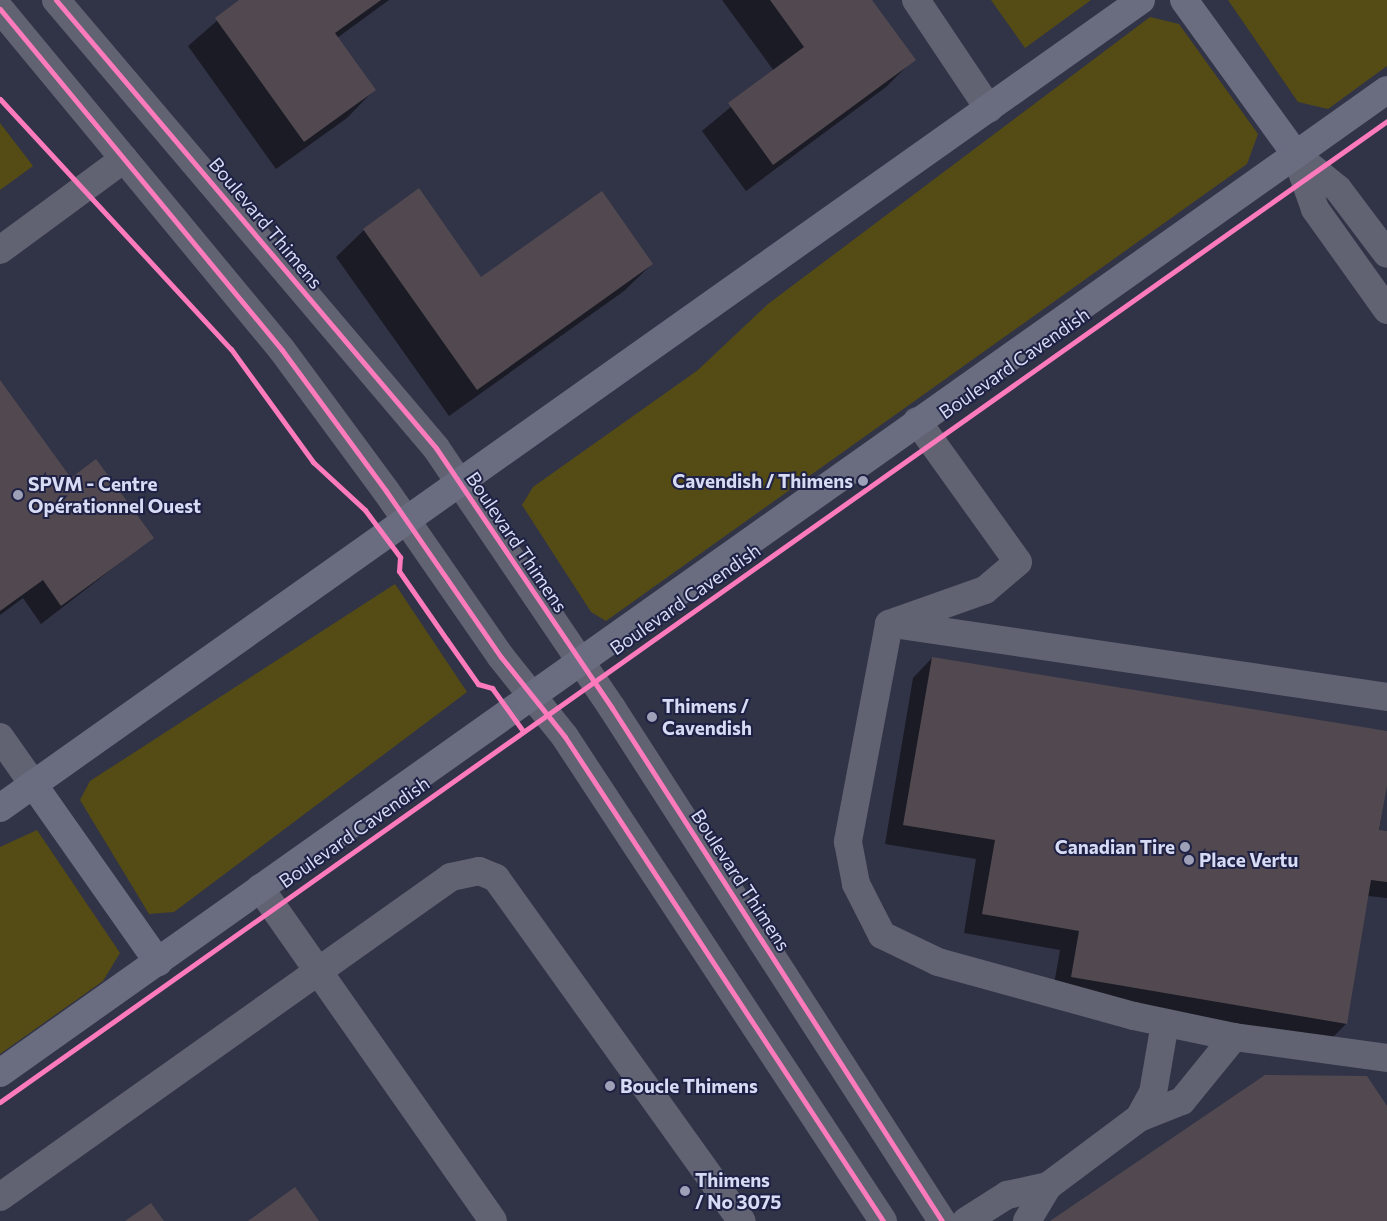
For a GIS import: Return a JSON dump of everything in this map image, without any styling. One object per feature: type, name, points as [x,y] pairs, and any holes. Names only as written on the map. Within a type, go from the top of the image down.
[{"type":"main road","points":[[0,808],[1141,0]]},
{"type":"main road","points":[[1184,0],[1296,155]]},
{"type":"main road","name":"Boulevard Cavendish","points":[[0,1073],[1387,90]]},
{"type":"main road","points":[[33,784],[158,962]]},
{"type":"street","name":"Boulevard Thimens","points":[[56,0],[427,437],[580,661],[942,1221]]},
{"type":"street","points":[[916,0],[989,109]]},
{"type":"street","points":[[0,9],[282,350],[407,520],[630,833],[883,1221]]},
{"type":"street","points":[[1296,155],[1338,188],[1387,254]]},
{"type":"street","points":[[1296,155],[1315,209],[1387,310]]},
{"type":"street","points":[[0,250],[124,159]]},
{"type":"street","points":[[889,624],[985,590],[1018,562],[917,422]]},
{"type":"street","points":[[889,624],[1387,697]]},
{"type":"street","points":[[889,624],[848,842],[856,884],[882,935],[938,962],[1165,1023],[1234,1037],[1387,1058]]},
{"type":"street","points":[[0,737],[33,784]]},
{"type":"street","points":[[0,1197],[451,877],[478,871],[496,878],[742,1221]]},
{"type":"street","points":[[260,888],[317,973],[493,1221]]},
{"type":"street","points":[[1140,1118],[1153,1093],[1165,1023]]},
{"type":"street","points":[[1027,1221],[1048,1186],[1140,1118],[1182,1101],[1234,1037]]},
{"type":"street","points":[[966,1221],[1007,1195],[1048,1186]]},
{"type":"shaded area","points":[[991,0],[1091,0],[1025,48]]},
{"type":"shaded area","points":[[1228,0],[1387,0],[1387,66],[1328,109],[1298,102]]},
{"type":"shaded area","points":[[1150,17],[1179,24],[1258,134],[1247,164],[606,621],[591,612],[522,505],[533,487],[698,370],[768,304]]},
{"type":"shaded area","points":[[0,123],[33,166],[0,190]]},
{"type":"shaded area","points":[[395,584],[467,692],[174,912],[149,914],[80,800],[90,781]]},
{"type":"shaded area","points":[[37,830],[120,953],[103,981],[0,1054],[0,847]]},
{"type":"building","points":[[239,0],[381,0],[335,33],[376,90],[304,142],[215,18]]},
{"type":"building","points":[[770,0],[872,0],[916,60],[773,165],[728,103],[804,47]]},
{"type":"building","points":[[419,188],[481,277],[602,191],[653,264],[477,390],[363,229]]},
{"type":"building","points":[[0,380],[71,478],[96,459],[154,538],[61,606],[43,580],[0,611]]},
{"type":"building","name":"Place Vertu","points":[[932,657],[1387,731],[1387,786],[1379,830],[1387,831],[1387,882],[1371,880],[1347,1024],[1071,977],[1079,931],[982,914],[995,840],[903,825]]},
{"type":"building","points":[[1265,1075],[1367,1076],[1387,1106],[1387,1221],[1050,1221]]},
{"type":"building","points":[[295,1187],[319,1221],[248,1221]]},
{"type":"building","points":[[151,1203],[164,1221],[125,1221]]},
{"type":"cycle path","points":[[56,0],[436,448],[612,708],[942,1221]]},
{"type":"cycle path","points":[[0,9],[282,350],[386,491],[501,657],[565,737],[883,1221]]},
{"type":"cycle path","points":[[0,99],[231,349],[313,462],[365,510],[400,557],[399,571],[478,684],[492,688],[523,731]]},
{"type":"cycle path","points":[[0,1102],[1387,121]]},
{"type":"place","name":"Cavendish / Thimens","points":[[863,481]]},
{"type":"place","name":"SPVM - Centre Opérationnel Ouest","points":[[18,495]]},
{"type":"place","name":"Thimens / Cavendish","points":[[652,717]]},
{"type":"place","name":"Canadian Tire","points":[[1185,847]]},
{"type":"place","name":"Place Vertu","points":[[1189,860]]},
{"type":"place","name":"Boucle Thimens","points":[[610,1086]]},
{"type":"place","name":"Thimens / No 3075","points":[[685,1191]]}]
